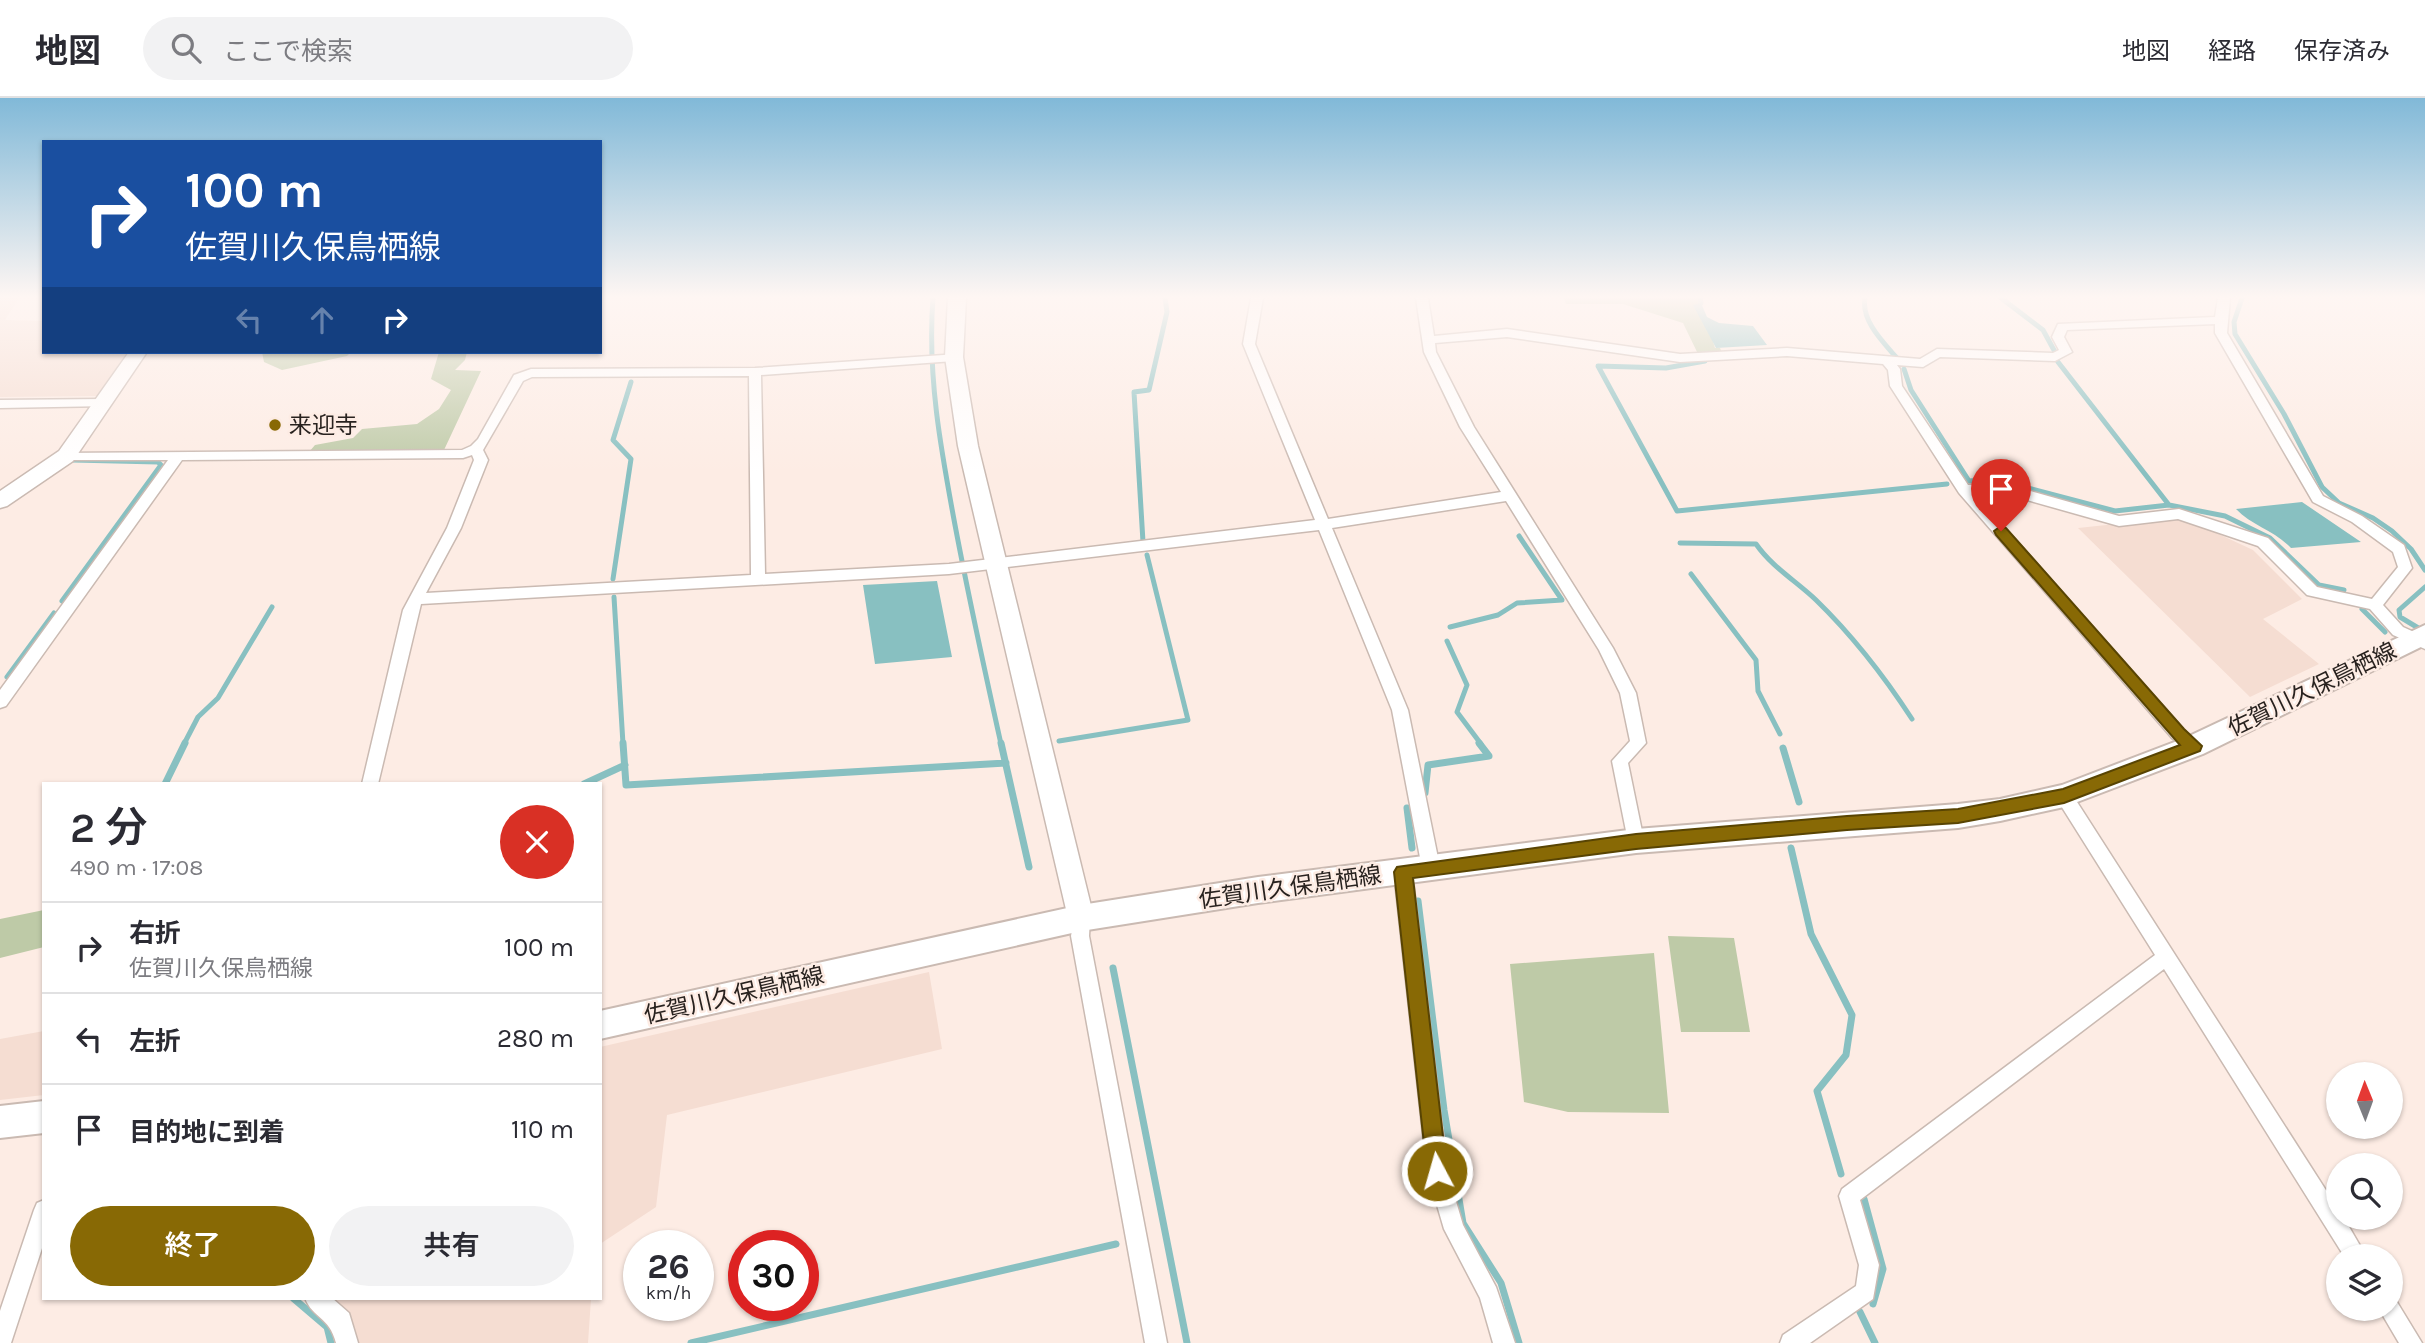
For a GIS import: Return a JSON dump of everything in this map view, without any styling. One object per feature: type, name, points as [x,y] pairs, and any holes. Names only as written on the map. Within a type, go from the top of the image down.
[{"type":"main road","name":"佐賀川久保鳥栖線","points":[[602,1025],[1081,918],[1258,890],[1636,841],[1958,816],[2064,796],[2194,746],[2422,638]]},
{"type":"main road","points":[[0,1122],[42,1117]]},
{"type":"street","points":[[0,501],[66,456],[135,356]]},
{"type":"street","points":[[1254,356],[1400,710],[1431,868]]},
{"type":"street","points":[[1432,356],[1463,419],[1508,496],[1605,648],[1628,693],[1638,743],[1620,761],[1636,841]]},
{"type":"street","points":[[1666,356],[1714,356]]},
{"type":"street","points":[[1828,356],[1923,363],[1933,356]]},
{"type":"street","points":[[2010,356],[2058,356]]},
{"type":"street","points":[[2234,356],[2312,493],[2318,499],[2357,519],[2399,549],[2405,568],[2375,605]]},
{"type":"street","points":[[66,456],[463,454],[476,449],[483,441],[518,378],[531,373],[755,372],[946,358],[968,446],[985,565],[1081,918],[1080,936],[1156,1343]]},
{"type":"street","points":[[1888,362],[1894,369],[1896,386],[1964,490],[2178,734],[2194,746]]},
{"type":"street","points":[[755,372],[758,579]]},
{"type":"street","points":[[0,404],[103,403]]},
{"type":"street","points":[[370,782],[410,610],[467,500],[481,460],[476,449]]},
{"type":"street","points":[[0,702],[177,457]]},
{"type":"street","points":[[1964,490],[2002,488],[2119,521],[2179,514],[2263,542],[2312,591],[2375,605],[2398,631],[2422,638]]},
{"type":"street","points":[[415,599],[949,569],[1324,524],[1508,496]]},
{"type":"street","points":[[2064,796],[2348,1244]]},
{"type":"street","points":[[1403,872],[1437,1171],[1454,1229],[1489,1294],[1504,1343]]},
{"type":"street","points":[[1791,1343],[1866,1292],[1869,1265],[1849,1196],[2167,956]]},
{"type":"street","points":[[0,1343],[42,1216]]},
{"type":"street","points":[[317,1300],[341,1321],[347,1343]]},
{"type":"street","points":[[2397,1321],[2411,1343]]},
{"type":"shaded area","points":[[0,356],[124,356],[98,396],[0,397]]},
{"type":"shaded area","points":[[2182,517],[2253,550],[2302,599],[2263,619],[2319,664],[2250,697],[2078,528]]},
{"type":"shaded area","points":[[929,972],[942,1049],[667,1115],[656,1207],[602,1243],[602,1047]]},
{"type":"shaded area","points":[[42,1031],[42,1095],[0,1100],[0,1039]]},
{"type":"shaded area","points":[[332,1300],[591,1300],[588,1343],[357,1343],[348,1312]]},
{"type":"green space","points":[[263,356],[347,356],[282,370],[264,362]]},
{"type":"green space","points":[[438,356],[466,356],[455,370],[481,371],[444,450],[309,452],[315,445],[353,438],[362,429],[417,424],[439,409],[451,390],[431,379]]},
{"type":"green space","points":[[42,910],[42,948],[0,958],[0,919]]},
{"type":"green space","points":[[1668,936],[1734,938],[1750,1032],[1681,1032]]},
{"type":"green space","points":[[1654,953],[1669,1113],[1568,1112],[1524,1102],[1510,964]]},
{"type":"water","points":[[2302,502],[2361,542],[2291,548],[2236,509]]},
{"type":"water","points":[[937,581],[952,657],[875,664],[863,585]]},
{"type":"waterway","points":[[932,356],[940,441],[1001,744]]},
{"type":"waterway","points":[[1143,542],[1134,392],[1149,390],[1157,356]]},
{"type":"waterway","points":[[2249,356],[2284,414],[2322,487],[2339,503],[2373,518],[2392,531],[2411,549],[2425,570]]},
{"type":"waterway","points":[[1705,361],[1666,368],[1598,366],[1677,511],[1947,484]]},
{"type":"waterway","points":[[2058,362],[2169,505]]},
{"type":"waterway","points":[[1904,369],[1911,390],[1969,481],[1994,479],[2115,511],[2169,505]]},
{"type":"waterway","points":[[613,579],[631,459],[613,440],[631,382]]},
{"type":"waterway","points":[[62,601],[161,465],[158,462],[73,460]]},
{"type":"waterway","points":[[2169,505],[2225,516],[2270,538],[2319,585],[2344,590]]},
{"type":"waterway","points":[[1450,627],[1498,615],[1517,603],[1562,600],[1519,536]]},
{"type":"waterway","points":[[1680,543],[1756,544],[1769,560],[1816,600],[1843,628],[1879,672],[1912,719]]},
{"type":"waterway","points":[[1059,741],[1188,720],[1147,555]]},
{"type":"waterway","points":[[1691,574],[1756,660],[1758,691],[1780,734]]},
{"type":"waterway","points":[[2425,587],[2399,610],[2400,617],[2425,632]]},
{"type":"waterway","points":[[614,597],[623,744]]},
{"type":"waterway","points":[[184,744],[198,717],[218,698],[272,607]]},
{"type":"waterway","points":[[2362,609],[2385,632]]},
{"type":"waterway","points":[[7,677],[54,613]]},
{"type":"waterway","points":[[1447,641],[1467,685],[1457,712],[1481,744]]},
{"type":"waterway","points":[[166,782],[185,743]]},
{"type":"waterway","points":[[623,743],[625,765]]},
{"type":"waterway","points":[[1001,743],[1006,763]]},
{"type":"waterway","points":[[1425,793],[1428,765],[1489,756],[1479,743]]},
{"type":"waterway","points":[[1783,748],[1799,802]]},
{"type":"waterway","points":[[625,765],[626,785],[1006,763]]},
{"type":"waterway","points":[[1006,763],[1029,867]]},
{"type":"waterway","points":[[588,782],[625,765]]},
{"type":"waterway","points":[[1407,808],[1412,848]]},
{"type":"waterway","points":[[1791,848],[1811,934],[1852,1015],[1846,1055],[1817,1091],[1841,1174]]},
{"type":"waterway","points":[[1418,901],[1444,1110],[1463,1223],[1501,1283],[1519,1343]]},
{"type":"waterway","points":[[1113,968],[1187,1343]]},
{"type":"waterway","points":[[1864,1199],[1883,1269],[1873,1304]]},
{"type":"waterway","points":[[691,1343],[1116,1244]]},
{"type":"waterway","points":[[295,1300],[327,1327],[331,1343]]},
{"type":"waterway","points":[[1860,1312],[1875,1343]]},
{"type":"place","name":"来迎寺","points":[[275,425]]},
{"type":"route","points":[[1437,1171],[1403,872],[1636,841],[1958,816],[2000,810],[2064,796],[2194,746],[2178,734],[2001,531]]}]
